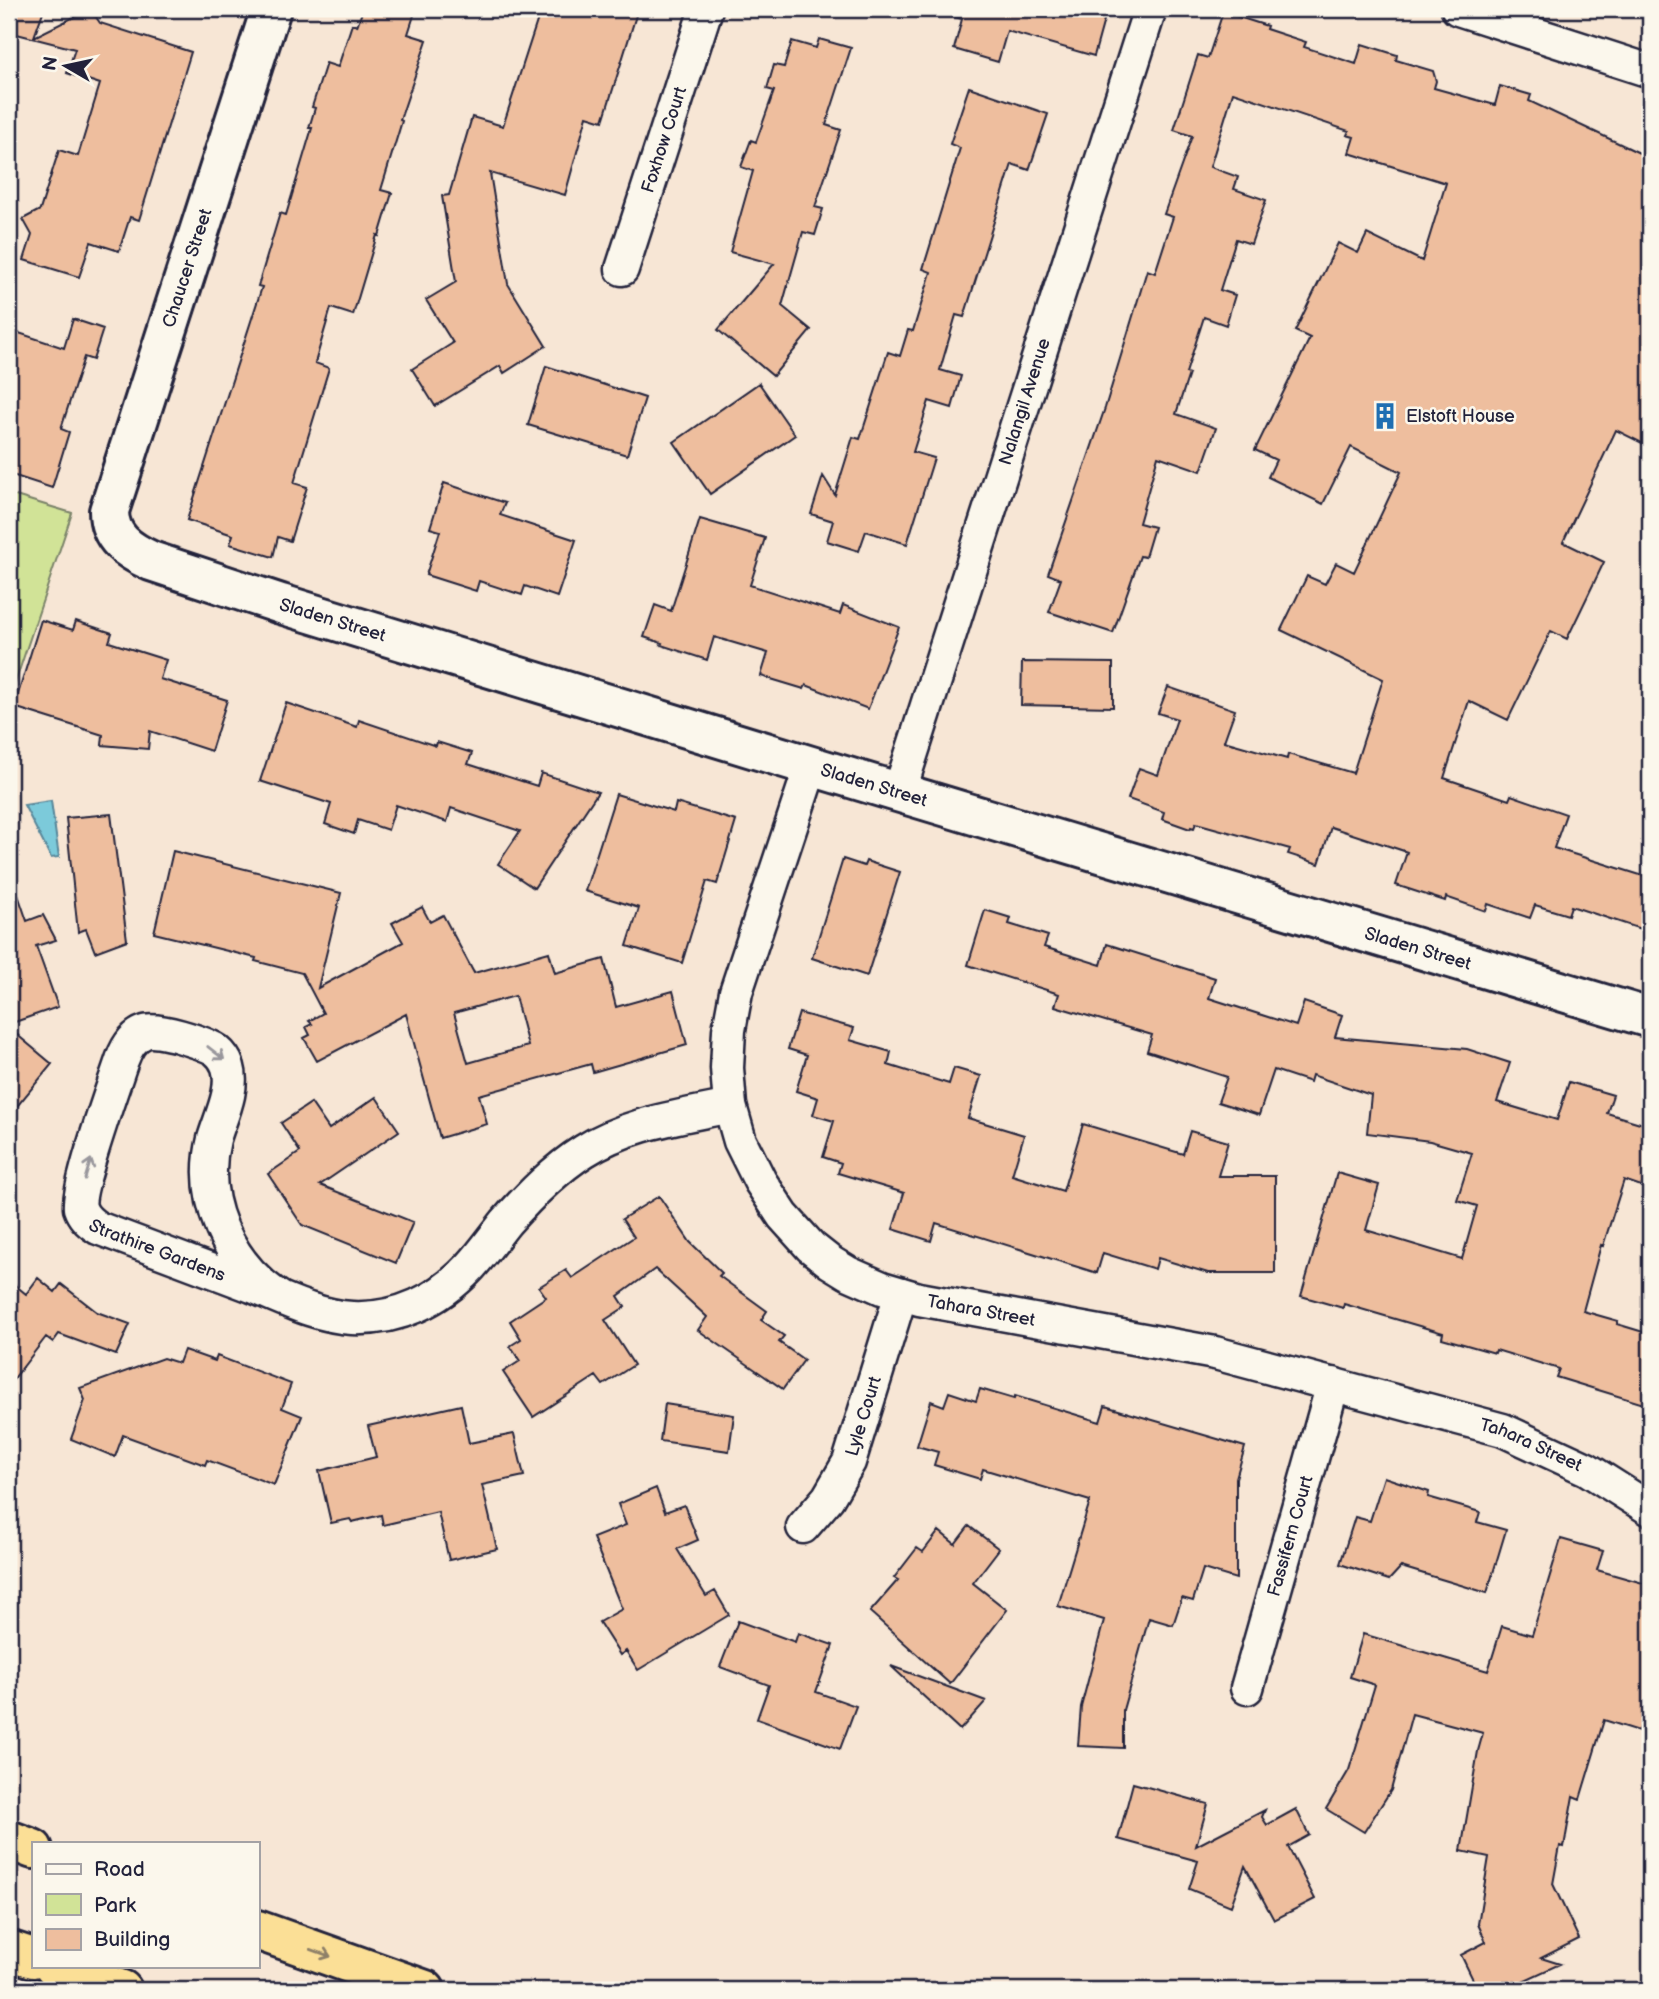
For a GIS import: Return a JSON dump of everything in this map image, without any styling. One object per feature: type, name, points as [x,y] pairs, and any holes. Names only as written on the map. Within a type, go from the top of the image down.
[{"type":"highway","points":[[9,1840],[32,1849]]},
{"type":"highway","points":[[259,1931],[425,1990]]},
{"type":"highway","points":[[9,1950],[32,1958]]},
{"type":"highway","points":[[60,1968],[122,1990]]},
{"type":"street","name":"Chaucer Street","points":[[111,527],[109,511],[271,9]]},
{"type":"street","name":"Foxhow Court","points":[[622,269],[706,9]]},
{"type":"street","name":"Nalangil Avenue","points":[[899,793],[1150,9]]},
{"type":"street","points":[[1458,9],[1650,71]]},
{"type":"street","name":"Sladen Street","points":[[111,527],[127,547],[151,561],[294,608],[1650,1018]]},
{"type":"street","name":"Tahara Street","points":[[811,766],[732,1010],[727,1068],[730,1106],[740,1141],[760,1181],[783,1216],[811,1247],[864,1281],[901,1294],[944,1305],[1069,1325],[1215,1353],[1503,1430],[1587,1469],[1650,1509]]},
{"type":"street","name":"Strathire Gardens","points":[[279,1297],[258,1281],[238,1258],[219,1223],[214,1205],[212,1156],[229,1087],[228,1066],[212,1048],[158,1030],[144,1032],[127,1048],[122,1060],[85,1179],[80,1203],[81,1211],[88,1221],[98,1228],[317,1312],[353,1318],[389,1315],[421,1304],[454,1282],[543,1182],[585,1150],[635,1127],[730,1106]]},
{"type":"street","name":"Lyle Court","points":[[803,1527],[828,1498],[849,1462],[901,1294]]},
{"type":"street","name":"Fassifern Court","points":[[1247,1688],[1333,1384]]},
{"type":"green space","points":[[9,494],[72,513],[9,701]]},
{"type":"water","points":[[51,801],[59,857],[51,858],[24,805]]},
{"type":"building","points":[[9,9],[44,9],[34,37],[84,12],[96,17],[100,23],[191,52],[139,220],[130,217],[119,251],[91,242],[79,277],[24,260],[32,235],[23,219],[40,210],[59,150],[78,156],[100,84],[67,73],[75,49],[9,32]]},
{"type":"building","points":[[363,9],[416,9],[408,34],[427,40],[400,120],[402,121],[381,190],[392,193],[353,315],[331,308],[315,363],[329,368],[294,483],[307,487],[290,541],[278,537],[273,557],[230,544],[233,535],[187,520],[262,287],[258,286],[280,213],[286,215],[312,128],[309,128],[315,108],[312,107],[326,63],[338,67],[352,24],[357,26]]},
{"type":"building","points":[[541,9],[638,9],[603,121],[587,116],[565,195],[490,173],[508,284],[546,346],[504,373],[500,366],[435,406],[412,369],[453,343],[426,300],[456,282],[442,196],[449,195],[472,117],[503,126]]},
{"type":"building","points":[[956,9],[1107,9],[1094,56],[1007,31],[998,62],[954,49],[962,19],[955,17]]},
{"type":"building","points":[[1223,12],[1306,42],[1304,47],[1356,64],[1362,44],[1397,55],[1396,60],[1433,71],[1436,81],[1434,88],[1495,105],[1500,86],[1531,95],[1529,101],[1650,158],[1650,447],[1616,430],[1563,542],[1604,562],[1567,639],[1551,631],[1508,720],[1469,701],[1444,778],[1509,800],[1511,795],[1566,814],[1554,848],[1650,878],[1650,932],[1571,906],[1568,915],[1535,905],[1530,918],[1488,904],[1486,911],[1446,897],[1445,901],[1396,885],[1407,852],[1331,827],[1319,864],[1288,854],[1290,849],[1196,823],[1194,828],[1190,829],[1162,819],[1164,812],[1128,799],[1139,768],[1158,775],[1177,719],[1158,713],[1168,687],[1235,710],[1224,741],[1287,759],[1288,754],[1353,773],[1383,679],[1281,630],[1307,576],[1325,584],[1336,563],[1354,572],[1401,472],[1351,447],[1323,504],[1268,477],[1276,460],[1255,450],[1310,338],[1295,331],[1338,243],[1358,253],[1367,234],[1422,261],[1446,183],[1349,153],[1354,137],[1347,135],[1349,131],[1233,92],[1210,167],[1238,177],[1234,189],[1266,200],[1251,244],[1236,239],[1220,290],[1235,295],[1226,325],[1204,317],[1176,414],[1216,428],[1201,471],[1158,456],[1139,523],[1154,527],[1145,557],[1140,556],[1113,633],[1049,612],[1061,579],[1048,574],[1105,408],[1147,270],[1155,273],[1173,217],[1164,214],[1192,136],[1174,130],[1198,55],[1208,58]]},
{"type":"building","points":[[819,39],[851,48],[826,125],[841,130],[815,207],[823,209],[815,235],[803,232],[782,306],[811,330],[773,376],[718,330],[774,264],[730,252],[753,171],[741,167],[751,140],[756,142],[774,91],[767,89],[774,65],[784,67],[792,41],[816,48]]},
{"type":"building","points":[[969,87],[1048,114],[1029,170],[1012,164],[964,317],[956,315],[940,370],[961,376],[952,408],[929,401],[913,452],[934,458],[907,544],[866,531],[859,551],[827,541],[833,521],[811,514],[823,476],[835,495],[853,437],[860,439],[888,352],[900,356],[908,330],[913,331],[931,272],[923,269],[960,148],[950,144]]},
{"type":"building","points":[[73,319],[103,329],[93,360],[84,357],[61,429],[69,432],[52,488],[9,474],[9,356],[16,332],[64,348]]},
{"type":"building","points":[[546,366],[645,398],[627,455],[528,425]]},
{"type":"building","points":[[759,383],[795,435],[710,494],[674,442]]},
{"type":"building","points":[[444,483],[505,503],[500,515],[576,540],[557,597],[525,586],[522,595],[479,581],[476,591],[426,575],[440,531],[430,528]]},
{"type":"building","points":[[700,519],[765,538],[750,585],[840,614],[843,605],[899,627],[868,709],[806,685],[804,689],[761,676],[768,653],[714,637],[707,660],[644,637],[655,605],[671,611]]},
{"type":"building","points":[[41,620],[73,630],[76,621],[112,633],[109,642],[166,660],[160,679],[227,700],[211,751],[150,731],[148,749],[102,745],[103,735],[14,707]]},
{"type":"building","points":[[1022,662],[1113,663],[1113,707],[1021,705]]},
{"type":"building","points":[[286,703],[357,727],[359,720],[436,746],[437,742],[472,753],[468,764],[537,786],[541,773],[598,792],[534,888],[498,864],[520,831],[451,808],[447,822],[396,805],[388,830],[358,820],[354,834],[325,824],[331,804],[260,781]]},
{"type":"building","points":[[616,794],[674,812],[676,803],[736,821],[717,884],[707,881],[682,963],[627,946],[639,908],[585,891]]},
{"type":"building","points":[[111,814],[127,940],[95,952],[86,929],[78,932],[66,818]]},
{"type":"building","points":[[173,851],[341,893],[318,988],[403,942],[392,923],[422,907],[430,922],[443,915],[474,973],[549,952],[555,973],[604,959],[616,1007],[673,991],[687,1045],[593,1072],[591,1064],[479,1095],[487,1124],[440,1138],[406,1014],[317,1061],[304,1038],[310,1035],[306,1027],[312,1024],[309,1021],[323,1013],[302,973],[255,961],[256,958],[154,933]],"holes":[[[515,996],[528,1046],[468,1063],[454,1013]]]},
{"type":"building","points":[[843,859],[864,866],[866,861],[900,872],[867,976],[812,958]]},
{"type":"building","points":[[13,880],[27,921],[43,915],[56,940],[36,946],[58,1007],[9,1024],[9,881]]},
{"type":"building","points":[[985,910],[1011,918],[1009,924],[1048,936],[1044,947],[1101,965],[1107,944],[1215,978],[1209,998],[1296,1026],[1304,1002],[1342,1015],[1335,1037],[1467,1049],[1510,1063],[1497,1102],[1557,1120],[1569,1082],[1613,1095],[1607,1113],[1650,1126],[1650,1189],[1624,1180],[1603,1246],[1601,1245],[1583,1311],[1650,1334],[1650,1406],[1556,1377],[1559,1369],[1496,1350],[1495,1353],[1442,1338],[1443,1333],[1344,1304],[1343,1308],[1301,1296],[1337,1173],[1379,1185],[1366,1230],[1462,1259],[1477,1206],[1457,1200],[1472,1153],[1430,1141],[1367,1133],[1371,1095],[1312,1075],[1310,1082],[1274,1070],[1259,1115],[1218,1102],[1227,1077],[1147,1051],[1152,1035],[1055,1006],[1059,994],[968,965]]},
{"type":"building","points":[[799,1013],[854,1028],[850,1040],[891,1052],[888,1065],[949,1084],[954,1068],[981,1076],[968,1118],[1024,1135],[1012,1175],[1063,1191],[1083,1124],[1183,1154],[1190,1131],[1228,1142],[1218,1176],[1275,1176],[1275,1273],[1208,1273],[1158,1258],[1155,1269],[1103,1253],[1097,1273],[936,1223],[931,1241],[893,1229],[904,1193],[838,1173],[841,1163],[823,1157],[834,1121],[813,1115],[818,1098],[796,1091],[807,1055],[788,1049]]},
{"type":"building","points":[[9,1028],[52,1064],[9,1116]]},
{"type":"building","points":[[376,1097],[399,1131],[320,1185],[413,1222],[396,1263],[302,1225],[268,1174],[300,1152],[281,1123],[311,1103],[329,1129]]},
{"type":"building","points":[[659,1196],[690,1242],[722,1273],[719,1276],[767,1311],[761,1320],[784,1336],[779,1342],[804,1360],[783,1389],[698,1330],[707,1317],[655,1269],[618,1296],[625,1307],[605,1320],[634,1365],[603,1385],[596,1376],[533,1417],[503,1372],[520,1361],[510,1346],[521,1339],[510,1321],[546,1297],[539,1287],[566,1270],[572,1278],[634,1237],[622,1219]]},
{"type":"building","points":[[38,1278],[55,1292],[61,1284],[97,1312],[130,1324],[116,1355],[59,1334],[53,1342],[46,1337],[9,1385],[9,1280],[26,1294]]},
{"type":"building","points":[[184,1350],[215,1361],[217,1356],[291,1384],[282,1408],[302,1416],[274,1485],[207,1460],[205,1465],[123,1435],[115,1457],[71,1439],[85,1400],[80,1388],[163,1358],[179,1363]]},
{"type":"building","points":[[980,1389],[1014,1399],[1015,1396],[1100,1422],[1105,1406],[1245,1447],[1236,1478],[1236,1579],[1203,1569],[1193,1601],[1182,1598],[1173,1625],[1149,1618],[1123,1710],[1123,1748],[1078,1746],[1081,1707],[1104,1620],[1058,1606],[1090,1501],[983,1469],[980,1479],[934,1465],[938,1452],[917,1446],[931,1401],[944,1406],[949,1392],[976,1401]]},
{"type":"building","points":[[665,1404],[734,1415],[729,1451],[660,1441]]},
{"type":"building","points":[[461,1405],[469,1443],[514,1434],[524,1476],[482,1485],[497,1549],[449,1560],[438,1512],[383,1525],[381,1515],[352,1522],[350,1519],[331,1523],[319,1471],[376,1457],[368,1426]]},
{"type":"building","points":[[1384,1477],[1429,1492],[1428,1497],[1480,1512],[1477,1522],[1506,1530],[1487,1593],[1401,1567],[1389,1580],[1340,1564],[1355,1517],[1370,1521]]},
{"type":"building","points":[[656,1488],[665,1512],[684,1505],[698,1540],[677,1549],[706,1596],[715,1591],[729,1615],[638,1670],[626,1651],[620,1655],[599,1622],[622,1609],[593,1538],[626,1525],[618,1504]]},
{"type":"building","points":[[969,1526],[999,1549],[973,1583],[1007,1610],[950,1684],[870,1612],[898,1580],[894,1578],[917,1548],[923,1552],[939,1531],[955,1544]]},
{"type":"building","points":[[1561,1539],[1603,1551],[1597,1570],[1650,1585],[1650,1721],[1643,1719],[1639,1731],[1604,1720],[1580,1799],[1573,1796],[1564,1847],[1560,1846],[1553,1884],[1579,1939],[1541,1958],[1560,1964],[1503,1990],[1478,1990],[1461,1955],[1486,1942],[1478,1924],[1489,1857],[1461,1851],[1483,1733],[1412,1714],[1391,1790],[1364,1832],[1326,1809],[1349,1770],[1375,1685],[1350,1677],[1363,1634],[1488,1671],[1502,1626],[1532,1635]]},
{"type":"building","points":[[738,1621],[795,1642],[798,1633],[833,1645],[816,1692],[856,1706],[840,1749],[757,1719],[769,1685],[720,1667]]},
{"type":"building","points":[[891,1666],[986,1701],[960,1730]]},
{"type":"building","points":[[1133,1783],[1208,1804],[1196,1846],[1265,1810],[1262,1817],[1267,1825],[1296,1809],[1309,1835],[1288,1847],[1315,1899],[1274,1920],[1245,1866],[1231,1906],[1189,1889],[1198,1861],[1118,1839]]},
{"type":"place","name":"Elstoft House","points":[[1385,416]]}]
